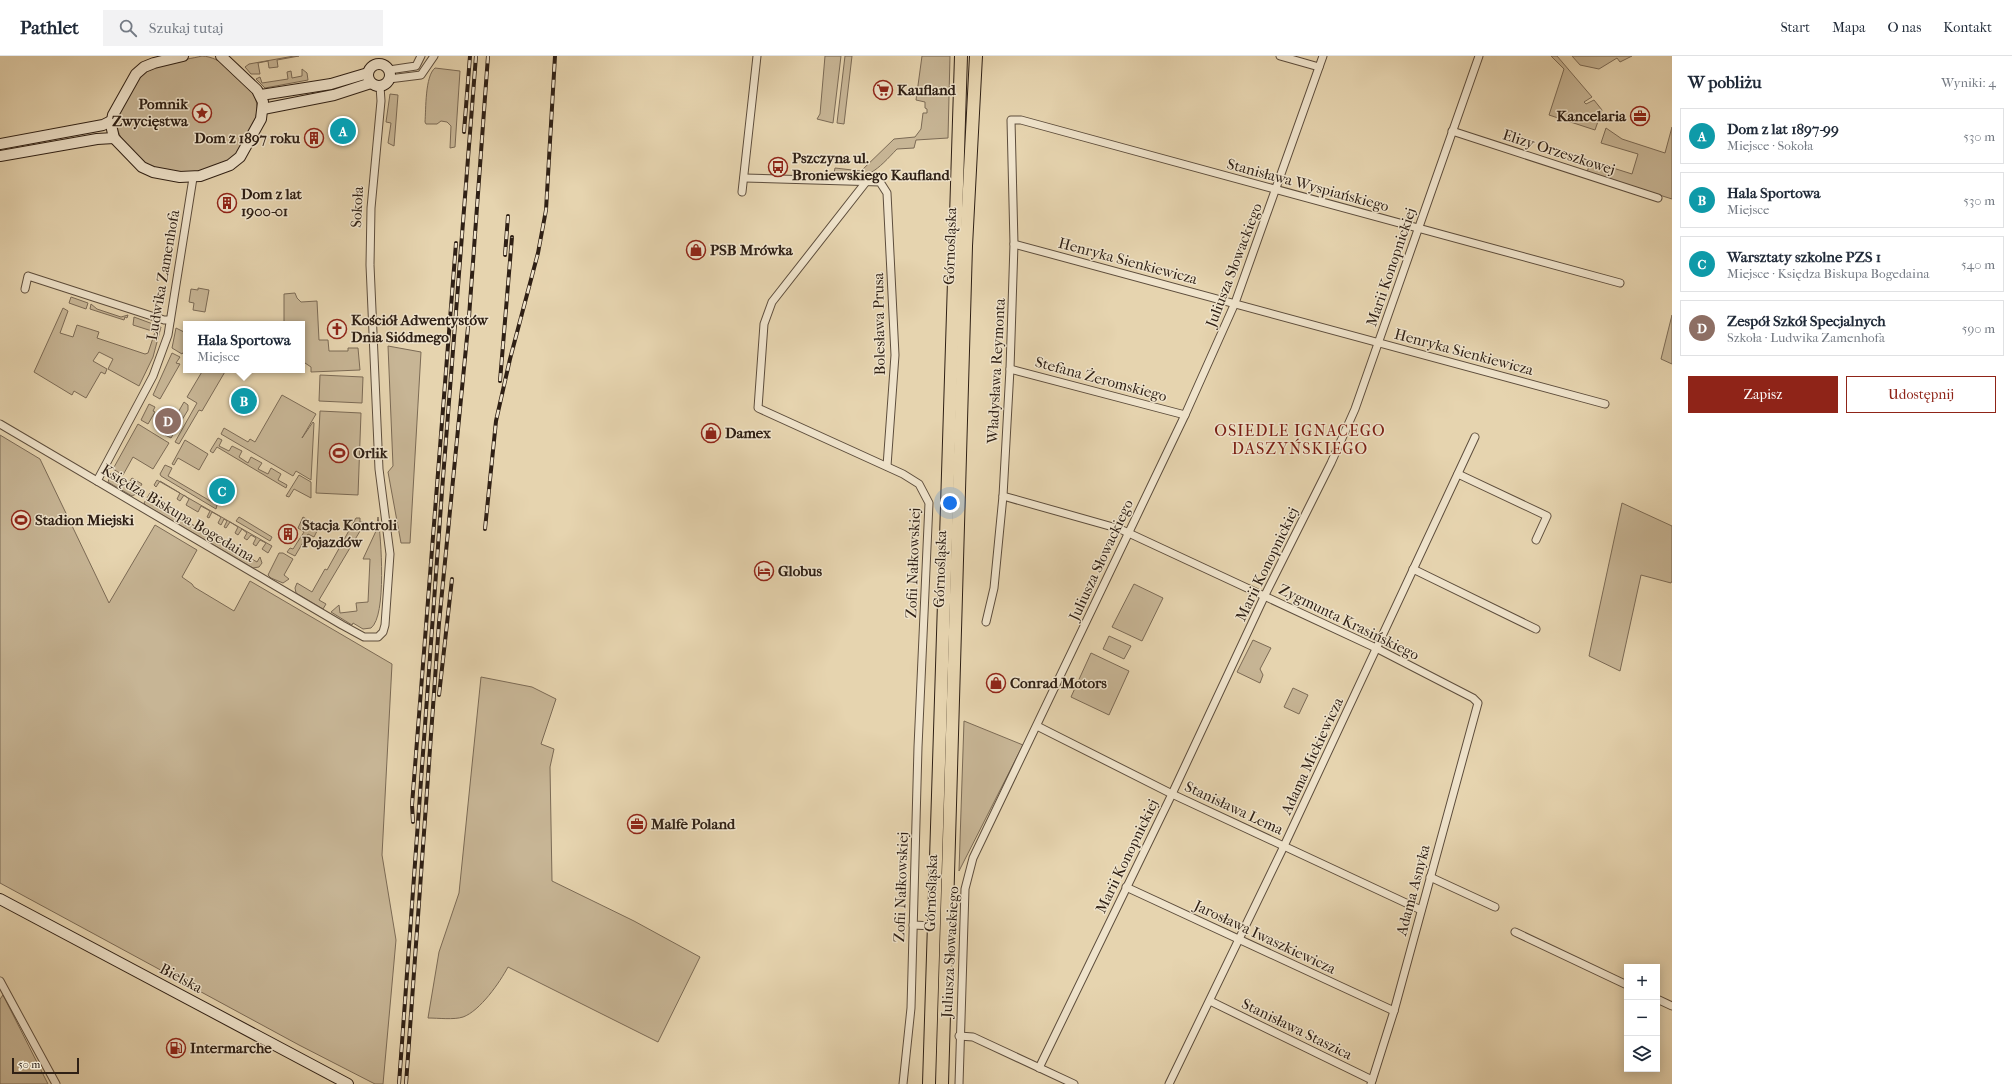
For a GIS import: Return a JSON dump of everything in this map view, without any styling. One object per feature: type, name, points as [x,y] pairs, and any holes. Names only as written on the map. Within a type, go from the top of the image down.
[{"type":"main road","name":"Górnośląska","points":[[929,1084],[961,56]]},
{"type":"main road","name":"Górnośląska","points":[[942,1084],[966,246],[976,56]]},
{"type":"street","points":[[0,144],[103,125],[111,121],[133,78],[140,70],[154,63],[183,56]]},
{"type":"street","points":[[111,121],[114,138],[145,169],[180,177],[193,178],[230,165],[238,160],[261,119],[263,109],[261,95],[221,56]]},
{"type":"street","points":[[373,80],[374,66],[416,66],[421,56]]},
{"type":"street","points":[[387,67],[421,75],[434,56]]},
{"type":"street","points":[[742,192],[756,56]]},
{"type":"street","points":[[1280,56],[1319,67]]},
{"type":"street","name":"Juliusza Słowackiego","points":[[959,1084],[959,1036],[965,889],[973,858],[1185,415],[1235,303],[1323,56]]},
{"type":"street","name":"Marii Konopnickiej","points":[[1039,1068],[1172,794],[1265,596],[1331,463],[1355,409],[1479,56]]},
{"type":"street","points":[[261,95],[331,84],[373,80],[386,83],[387,67]]},
{"type":"street","points":[[263,109],[334,95],[373,80]]},
{"type":"street","name":"Sokoła","points":[[373,80],[382,101],[371,208],[370,258],[372,331],[379,469],[390,554],[385,625],[378,637]]},
{"type":"street","name":"Stanisława Wyspiańskiego","points":[[1011,120],[1021,120],[1620,283]]},
{"type":"street","name":"Władysława Reymonta","points":[[986,622],[994,588],[1003,496],[1010,369],[1014,244],[1011,120]]},
{"type":"street","name":"Elizy Orzeszkowej","points":[[1452,131],[1658,198]]},
{"type":"street","points":[[0,156],[97,139],[114,138]]},
{"type":"street","name":"Ludwika Zamenhofa","points":[[97,481],[153,376],[168,336],[193,178]]},
{"type":"street","points":[[744,178],[866,182]]},
{"type":"street","name":"Bolesława Prusa","points":[[866,182],[880,182],[887,193],[895,355],[887,466]]},
{"type":"street","name":"Zofii Nałkowskiej","points":[[866,182],[772,302],[764,324],[758,408],[903,474],[919,484],[929,502],[918,762],[911,1008],[903,1084]]},
{"type":"street","name":"Henryka Sienkiewicza","points":[[1014,244],[1605,404]]},
{"type":"street","points":[[25,289],[28,276],[164,320],[170,320]]},
{"type":"street","name":"Stefana Żeromskiego","points":[[1010,369],[1185,415]]},
{"type":"street","name":"Księdza Biskupa Bogedaina","points":[[0,424],[342,625],[364,637],[378,637]]},
{"type":"street","name":"Adama Mickiewicza","points":[[1169,1084],[1210,1002],[1284,846],[1475,437]]},
{"type":"street","points":[[1458,474],[1547,516],[1536,540]]},
{"type":"street","name":"Zygmunta Krasińskiego","points":[[1003,496],[1128,532],[1376,648],[1473,698],[1478,704]]},
{"type":"street","points":[[1413,569],[1536,629]]},
{"type":"street","name":"Adama Asnyka","points":[[1372,1082],[1394,1011],[1478,704]]},
{"type":"street","name":"Stanisława Lema","points":[[1037,726],[1172,794],[1421,910]]},
{"type":"street","points":[[1430,877],[1495,907]]},
{"type":"street","name":"Jarosława Iwaszkiewicza","points":[[1126,887],[1394,1011]]},
{"type":"street","name":"Bielska","points":[[0,899],[348,1084]]},
{"type":"street","points":[[913,925],[934,926]]},
{"type":"street","points":[[1515,932],[1624,984]]},
{"type":"street","points":[[0,981],[56,1084]]},
{"type":"street","points":[[1659,1000],[1672,1006]]},
{"type":"street","name":"Stanisława Staszica","points":[[1210,1002],[1372,1082]]},
{"type":"street","points":[[959,1036],[973,1037],[1074,1084]]},
{"type":"shaded area","points":[[202,56],[216,59],[228,67],[252,92],[255,97],[257,111],[252,127],[235,157],[211,168],[201,171],[180,173],[169,172],[149,165],[137,156],[121,138],[117,127],[120,111],[139,77],[145,72],[161,65]]},
{"type":"shaded area","points":[[299,56],[277,60],[278,67],[269,68],[268,61],[258,63],[260,74],[251,74],[245,67],[249,64]]},
{"type":"shaded area","points":[[825,56],[841,56],[833,123],[817,119],[820,114]]},
{"type":"shaded area","points":[[845,56],[852,56],[844,124],[837,123]]},
{"type":"shaded area","points":[[922,56],[950,56],[948,138],[916,140],[914,148],[897,149],[878,168],[864,176],[847,179],[837,178],[834,173],[835,168],[861,171],[894,139],[915,137],[921,129],[923,113],[927,113],[925,102],[916,100]]},
{"type":"shaded area","points":[[1551,56],[1557,56],[1592,97],[1584,102],[1586,104],[1594,100],[1602,110],[1595,130],[1549,115],[1564,69]]},
{"type":"shaded area","points":[[1572,56],[1632,56],[1620,62],[1617,58],[1599,69],[1580,65]]},
{"type":"shaded area","points":[[435,68],[460,71],[455,147],[450,148],[451,126],[447,122],[441,121],[437,124],[426,124],[425,122],[429,78]]},
{"type":"shaded area","points":[[302,69],[307,73],[308,80],[265,88],[256,79],[260,77],[262,83],[288,79],[287,72],[291,71],[292,78],[302,76]]},
{"type":"shaded area","points":[[390,94],[398,95],[394,146],[388,143],[391,123],[386,122]]},
{"type":"shaded area","points":[[1672,127],[1672,199],[1587,172],[1591,161],[1632,174],[1638,154],[1601,143],[1606,128],[1622,139],[1665,153]]},
{"type":"shaded area","points":[[198,288],[209,290],[205,312],[193,310],[194,303],[189,302],[191,289],[198,290]]},
{"type":"shaded area","points":[[295,293],[301,302],[317,301],[319,340],[328,340],[329,351],[348,351],[348,348],[358,348],[360,370],[311,372],[311,367],[305,363],[305,321],[284,321],[284,294]]},
{"type":"shaded area","points":[[71,297],[88,303],[86,309],[69,303]]},
{"type":"shaded area","points":[[91,304],[97,309],[121,317],[128,315],[127,318],[125,317],[124,320],[90,309]]},
{"type":"shaded area","points":[[63,308],[68,311],[60,333],[73,337],[77,325],[99,332],[97,338],[145,354],[148,353],[155,332],[133,325],[134,317],[161,327],[153,357],[139,386],[108,369],[113,359],[99,352],[93,361],[107,369],[105,374],[101,372],[86,398],[74,391],[72,395],[34,372]]},
{"type":"shaded area","points":[[1672,315],[1672,364],[1661,359]]},
{"type":"shaded area","points":[[176,328],[183,332],[183,353],[182,354],[172,348]]},
{"type":"shaded area","points":[[388,346],[421,352],[410,543],[401,543],[388,472],[393,466]]},
{"type":"shaded area","points":[[172,353],[180,357],[176,363],[180,364],[160,399],[153,395]]},
{"type":"shaded area","points":[[201,373],[224,373],[202,411],[199,410],[179,444],[175,442],[197,403],[187,397]]},
{"type":"shaded area","points":[[320,375],[363,377],[362,403],[319,401]]},
{"type":"shaded area","points":[[282,395],[316,414],[302,438],[313,422],[311,480],[296,471],[293,476],[221,434],[224,428],[248,442],[250,439],[255,442]]},
{"type":"shaded area","points":[[184,402],[188,405],[188,410],[171,438],[165,435]]},
{"type":"shaded area","points":[[149,404],[155,407],[153,411],[155,412],[148,424],[141,420]]},
{"type":"shaded area","name":"Orlik","points":[[320,411],[361,413],[358,495],[316,493]]},
{"type":"shaded area","points":[[138,424],[169,443],[153,469],[133,457],[123,475],[113,469]]},
{"type":"shaded area","points":[[0,435],[40,459],[109,603],[155,525],[197,550],[182,577],[194,587],[234,611],[250,581],[392,664],[382,855],[396,940],[383,1084],[375,1084],[299,1045],[0,883]]},
{"type":"shaded area","points":[[218,438],[222,440],[219,446],[229,451],[232,446],[242,451],[239,457],[248,463],[251,457],[262,463],[258,469],[268,474],[271,468],[281,474],[278,480],[287,485],[286,488],[217,447],[213,453],[210,451]]},
{"type":"shaded area","points":[[185,440],[208,454],[199,470],[178,458],[174,465],[172,464]]},
{"type":"shaded area","points":[[165,465],[172,468],[168,476],[217,505],[216,509],[161,476],[160,474]]},
{"type":"shaded area","points":[[111,473],[128,484],[132,478],[142,484],[136,494],[132,496],[108,482]]},
{"type":"shaded area","points":[[299,475],[311,482],[311,498],[294,489],[289,497],[286,496]]},
{"type":"shaded area","points":[[157,480],[160,482],[156,487],[154,485]]},
{"type":"shaded area","points":[[150,493],[153,494],[150,500],[257,562],[260,557],[262,563],[259,567],[253,568],[147,506],[144,503]]},
{"type":"shaded area","points":[[180,493],[184,495],[180,501],[177,499]]},
{"type":"shaded area","points":[[186,497],[230,522],[226,528],[224,527],[227,521],[224,519],[221,525],[218,523],[221,517],[212,512],[209,518],[207,517],[210,511],[201,506],[198,512],[186,505],[189,499]]},
{"type":"shaded area","points":[[1622,503],[1672,526],[1672,581],[1671,583],[1641,575],[1620,671],[1589,656]]},
{"type":"shaded area","points":[[239,517],[272,537],[270,541],[236,521]]},
{"type":"shaded area","points":[[303,517],[315,524],[317,531],[314,537],[308,534],[295,556],[287,552],[290,548],[293,549],[304,532],[298,528]]},
{"type":"shaded area","points":[[378,517],[382,576],[379,608],[376,621],[371,628],[363,629],[353,623],[352,625],[331,612],[339,605],[340,613],[357,611],[356,603],[368,602],[370,559],[363,559],[376,531]]},
{"type":"shaded area","points":[[356,518],[360,518],[360,522],[370,523],[370,530],[363,526],[319,600],[326,604],[323,609],[296,593],[295,588],[297,583],[312,592],[325,569],[327,570]]},
{"type":"shaded area","points":[[231,523],[272,546],[268,553],[262,549],[266,543],[260,540],[256,546],[253,544],[256,538],[251,535],[247,540],[244,538],[247,533],[242,529],[238,535],[235,533],[238,527]]},
{"type":"shaded area","points":[[279,553],[283,553],[293,559],[284,575],[289,579],[283,583],[271,578],[268,575]]},
{"type":"shaded area","points":[[1134,584],[1163,598],[1142,641],[1112,627]]},
{"type":"shaded area","points":[[1109,636],[1131,646],[1124,659],[1103,649]]},
{"type":"shaded area","points":[[1253,640],[1271,648],[1260,669],[1263,675],[1260,683],[1237,672]]},
{"type":"shaded area","points":[[1091,653],[1129,671],[1109,715],[1071,697]]},
{"type":"shaded area","points":[[481,677],[532,687],[556,699],[541,744],[554,749],[550,767],[552,881],[634,921],[700,957],[658,1042],[508,967],[489,995],[469,1014],[463,1017],[446,1019],[428,1018],[439,952],[459,893]]},
{"type":"shaded area","points":[[1293,688],[1308,695],[1299,714],[1284,707]]},
{"type":"shaded area","points":[[964,721],[1023,745],[959,871]]},
{"type":"shaded area","points":[[3,995],[48,1084],[0,1084],[0,999]]},
{"type":"railway","points":[[464,132],[470,56]]},
{"type":"railway","points":[[399,1084],[442,491],[476,56]]},
{"type":"railway","points":[[406,1084],[439,623],[469,317],[488,56]]},
{"type":"railway","points":[[485,529],[496,421],[510,359],[538,253],[546,210],[555,56]]},
{"type":"railway","points":[[505,255],[508,216]]},
{"type":"railway","points":[[500,381],[512,237]]},
{"type":"railway","points":[[413,822],[412,805],[456,243]]},
{"type":"railway","points":[[439,695],[452,579]]},
{"type":"place","name":"Kaufland","points":[[883,90]]},
{"type":"place","name":"Pomnik Zwycięstwa","points":[[202,113]]},
{"type":"place","name":"Kancelaria","points":[[1640,116]]},
{"type":"place","name":"Dom z lat 1897-99","points":[[343,131]]},
{"type":"place","name":"Dom z 1897 roku","points":[[314,138]]},
{"type":"place","name":"Pszczyna ul. Broniewskiego Kaufland","points":[[778,167]]},
{"type":"place","name":"Dom z lat 1900-01","points":[[227,203]]},
{"type":"place","name":"PSB Mrówka","points":[[696,250]]},
{"type":"place","name":"Kościół Adwentystów Dnia Siódmego","points":[[337,329]]},
{"type":"place","name":"Hala Sportowa","points":[[244,401]]},
{"type":"place","name":"Zespół Szkół Specjalnych","points":[[168,421]]},
{"type":"place","name":"Damex","points":[[711,433]]},
{"type":"place","name":"Orlik","points":[[339,453]]},
{"type":"place","name":"Warsztaty szkolne PZS 1","points":[[222,491]]},
{"type":"place","name":"Stadion Miejski","points":[[21,520]]},
{"type":"place","name":"Stacja Kontroli Pojazdów","points":[[288,534]]},
{"type":"place","name":"Globus","points":[[764,571]]},
{"type":"place","name":"Conrad Motors","points":[[996,683]]},
{"type":"place","name":"Malfe Poland","points":[[637,824]]},
{"type":"place","name":"Intermarche","points":[[176,1048]]},
{"type":"district","name":"OSIEDLE IGNACEGO DASZYŃSKIEGO","points":[[1300,439]]}]
